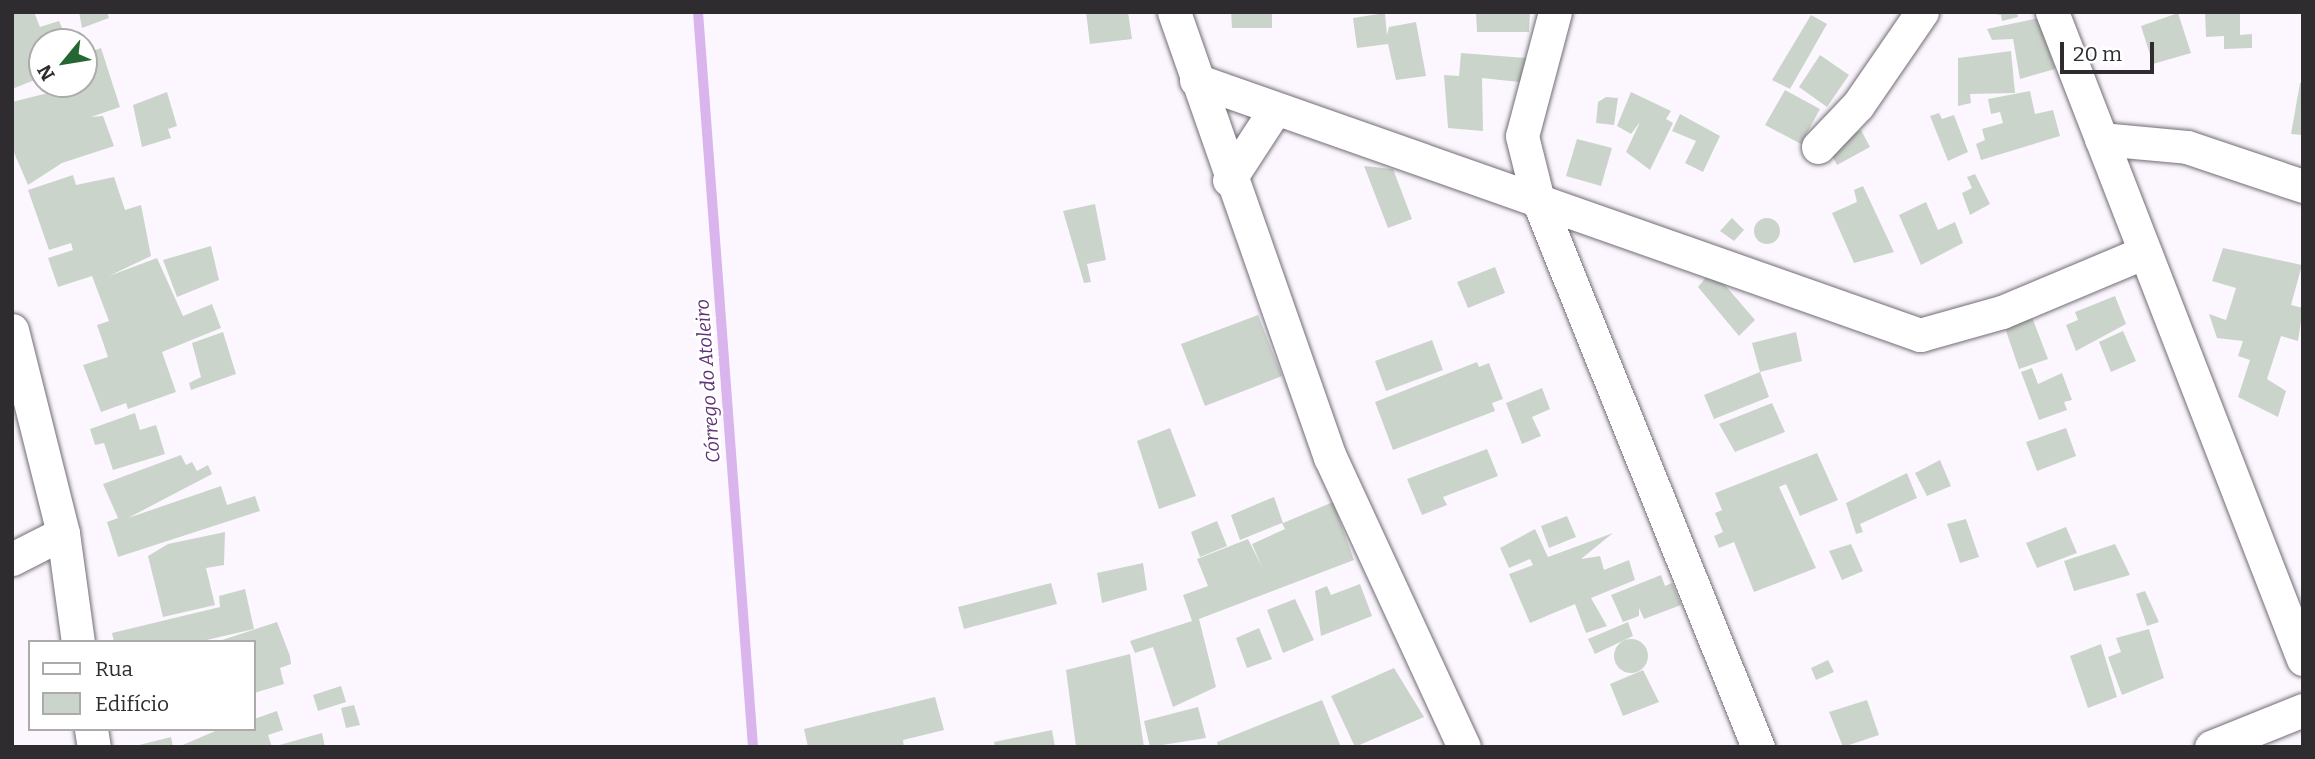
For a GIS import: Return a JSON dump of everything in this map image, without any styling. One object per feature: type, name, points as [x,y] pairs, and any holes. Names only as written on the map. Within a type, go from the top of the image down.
[{"type":"street","points":[[1174,12],[1229,180],[1330,457],[1464,747]]},
{"type":"street","points":[[1555,12],[1522,136],[1538,200],[1758,747]]},
{"type":"street","points":[[1818,147],[1858,105],[1922,12]]},
{"type":"street","points":[[2052,12],[2303,659]]},
{"type":"street","points":[[1196,80],[1274,111],[1538,200],[1920,335],[2002,312],[2145,252]]},
{"type":"street","points":[[1229,180],[1274,111]]},
{"type":"street","points":[[2101,139],[2187,147],[2303,186]]},
{"type":"street","points":[[12,330],[63,533],[78,640]]},
{"type":"street","points":[[12,559],[63,533]]},
{"type":"street","points":[[2211,747],[2303,710]]},
{"type":"building","points":[[12,12],[34,12],[40,27],[59,21],[62,28],[28,28],[28,83],[12,89]]},
{"type":"building","points":[[79,12],[107,12],[109,18],[82,28]]},
{"type":"building","points":[[1086,12],[1128,12],[1132,39],[1090,44]]},
{"type":"building","points":[[1231,12],[1272,12],[1272,28],[1232,28]]},
{"type":"building","points":[[1476,12],[1530,12],[1529,32],[1477,32]]},
{"type":"building","points":[[1985,12],[2017,12],[2018,17],[2002,21],[2001,15]]},
{"type":"building","points":[[2205,12],[2240,12],[2240,35],[2252,34],[2252,48],[2224,49],[2224,36],[2206,37]]},
{"type":"building","points":[[1385,13],[1387,35],[1389,27],[1416,22],[1426,76],[1396,80],[1388,44],[1357,48],[1353,18]]},
{"type":"building","points":[[2178,13],[2191,53],[2153,64],[2141,26]]},
{"type":"building","points":[[1811,15],[1827,24],[1790,89],[1772,80]]},
{"type":"building","points":[[2039,18],[2055,69],[2020,79],[2013,39],[1992,40],[1987,29]]},
{"type":"building","points":[[101,48],[120,107],[91,117],[103,116],[114,146],[62,163],[28,185],[12,148],[12,102],[28,98],[98,98],[98,49]]},
{"type":"building","points":[[2011,51],[2015,93],[1970,94],[1971,103],[1958,106],[1958,58]]},
{"type":"building","points":[[1461,53],[1540,59],[1538,84],[1482,78],[1483,131],[1448,128],[1444,75],[1459,76]]},
{"type":"building","points":[[1820,55],[1849,75],[1827,107],[1799,87]]},
{"type":"building","points":[[2300,83],[2303,83],[2303,135],[2291,134]]},
{"type":"building","points":[[1785,90],[1820,109],[1801,144],[1765,125]]},
{"type":"building","points":[[2030,91],[2035,114],[2053,110],[2060,136],[1981,160],[1976,144],[1985,140],[1982,129],[2003,123],[2000,112],[1991,114],[1988,99]]},
{"type":"building","points":[[167,92],[177,126],[168,129],[171,138],[142,147],[133,105]]},
{"type":"building","points":[[1631,92],[1671,111],[1666,119],[1673,123],[1650,170],[1626,152],[1640,122],[1631,134],[1617,126]]},
{"type":"building","points":[[1606,97],[1618,98],[1614,125],[1596,123],[1598,102]]},
{"type":"building","points":[[1939,113],[1942,119],[1954,115],[1968,152],[1948,161],[1930,116]]},
{"type":"building","points":[[1680,114],[1720,136],[1703,172],[1685,163],[1696,141],[1672,131]]},
{"type":"building","points":[[1861,130],[1870,147],[1837,165],[1828,148]]},
{"type":"building","points":[[1577,139],[1612,148],[1601,186],[1566,176]]},
{"type":"building","points":[[1364,166],[1393,169],[1412,219],[1388,228]]},
{"type":"building","points":[[1975,174],[1990,204],[1970,215],[1962,193],[1972,188],[1967,177]]},
{"type":"building","points":[[73,175],[76,185],[114,177],[125,210],[141,205],[151,256],[109,276],[157,258],[183,316],[212,304],[221,328],[162,352],[176,392],[128,409],[126,403],[101,412],[83,365],[108,357],[97,325],[109,321],[92,276],[58,287],[48,258],[73,250],[71,243],[49,250],[28,190]]},
{"type":"building","points":[[1863,186],[1894,252],[1854,263],[1832,213],[1857,202],[1854,190]]},
{"type":"building","points":[[1926,202],[1938,230],[1955,222],[1963,243],[1921,265],[1899,215]]},
{"type":"building","points":[[1095,204],[1106,260],[1087,264],[1091,282],[1084,283],[1063,211]]},
{"type":"building","points":[[1732,218],[1744,230],[1734,241],[1720,231]]},
{"type":"building","points":[[1767,218],[1776,222],[1780,231],[1776,240],[1767,244],[1758,240],[1754,231],[1758,222]]},
{"type":"building","points":[[211,246],[219,280],[177,297],[163,260]]},
{"type":"building","points":[[2223,248],[2302,265],[2291,305],[2303,308],[2298,341],[2281,336],[2267,379],[2286,391],[2278,417],[2238,397],[2250,360],[2238,356],[2243,341],[2217,338],[2209,314],[2226,320],[2236,288],[2212,281]]},
{"type":"building","points":[[1495,267],[1505,293],[1468,308],[1457,282]]},
{"type":"building","points":[[1712,270],[1755,320],[1739,336],[1698,287]]},
{"type":"building","points":[[2115,296],[2126,324],[2076,351],[2066,325],[2078,320],[2075,312]]},
{"type":"building","points":[[2030,312],[2048,359],[2019,369],[2003,322]]},
{"type":"building","points":[[1258,315],[1282,376],[1205,406],[1181,344]]},
{"type":"building","points":[[2123,331],[2136,361],[2111,372],[2099,342]]},
{"type":"building","points":[[223,332],[236,374],[191,390],[189,383],[201,377],[192,343]]},
{"type":"building","points":[[1796,332],[1802,361],[1760,372],[1752,343]]},
{"type":"building","points":[[1432,340],[1443,370],[1386,391],[1375,361]]},
{"type":"building","points":[[1477,362],[1479,367],[1489,363],[1503,399],[1492,403],[1495,411],[1393,450],[1375,402]]},
{"type":"building","points":[[2032,368],[2038,384],[2062,373],[2072,400],[2064,402],[2067,410],[2039,420],[2021,372]]},
{"type":"building","points":[[1760,372],[1769,397],[1714,419],[1704,395]]},
{"type":"building","points":[[1542,388],[1550,409],[1532,417],[1541,436],[1522,444],[1506,403]]},
{"type":"building","points":[[1772,403],[1785,432],[1735,452],[1719,424]]},
{"type":"building","points":[[135,413],[140,430],[156,425],[165,454],[113,470],[104,443],[95,445],[90,429]]},
{"type":"building","points":[[1170,428],[1196,496],[1159,509],[1137,441]]},
{"type":"building","points":[[2066,428],[2076,456],[2037,471],[2026,442]]},
{"type":"building","points":[[1487,449],[1498,476],[1443,497],[1447,505],[1422,515],[1407,479]]},
{"type":"building","points":[[1817,453],[1838,500],[1800,516],[1786,484],[1779,487],[1816,568],[1754,592],[1734,542],[1719,548],[1714,536],[1723,532],[1715,513],[1722,510],[1715,493]]},
{"type":"building","points":[[181,455],[186,465],[192,462],[197,471],[208,465],[212,474],[128,518],[221,486],[227,505],[255,496],[260,511],[118,557],[107,522],[118,518],[103,484]]},
{"type":"building","points":[[1940,460],[1951,486],[1927,496],[1915,473]]},
{"type":"building","points":[[1907,473],[1917,498],[1860,524],[1863,532],[1856,534],[1846,503]]},
{"type":"building","points":[[1274,497],[1283,523],[1333,502],[1354,560],[1199,619],[1216,687],[1173,707],[1153,647],[1135,653],[1130,641],[1192,621],[1183,595],[1208,586],[1197,559],[1248,539],[1262,567],[1252,544],[1285,529],[1282,523],[1240,540],[1231,515]]},
{"type":"building","points":[[1567,516],[1576,537],[1549,548],[1541,526]]},
{"type":"building","points":[[1966,519],[1979,557],[1960,563],[1947,524]]},
{"type":"building","points":[[1217,521],[1227,546],[1200,557],[1191,532]]},
{"type":"building","points":[[2066,527],[2077,553],[2037,568],[2026,543]]},
{"type":"building","points":[[1535,529],[1548,557],[1613,533],[1581,559],[1600,556],[1604,570],[1629,560],[1635,580],[1591,598],[1607,626],[1586,633],[1575,604],[1530,623],[1509,574],[1533,565],[1530,559],[1509,568],[1500,548]]},
{"type":"building","points":[[225,532],[224,565],[206,568],[215,605],[163,617],[148,556],[168,544]]},
{"type":"building","points":[[1851,544],[1863,571],[1842,580],[1829,551]]},
{"type":"building","points":[[2115,544],[2130,575],[2074,591],[2064,561]]},
{"type":"building","points":[[1143,563],[1147,590],[1102,603],[1097,573]]},
{"type":"building","points":[[1661,575],[1665,586],[1672,583],[1681,605],[1644,619],[1639,608],[1639,616],[1623,622],[1611,595]]},
{"type":"building","points":[[1051,583],[1057,604],[964,629],[958,607]]},
{"type":"building","points":[[1360,584],[1372,616],[1321,636],[1315,591],[1327,586],[1331,595]]},
{"type":"building","points":[[245,589],[254,629],[207,640],[114,640],[112,633],[220,607],[219,596]]},
{"type":"building","points":[[2145,591],[2159,622],[2147,626],[2136,594]]},
{"type":"building","points":[[1295,599],[1314,640],[1283,653],[1267,610]]},
{"type":"building","points":[[277,622],[291,664],[280,668],[284,684],[256,692],[256,640],[222,640]]},
{"type":"building","points":[[1628,622],[1633,636],[1595,654],[1588,639]]},
{"type":"building","points":[[1259,628],[1272,659],[1247,668],[1236,638]]},
{"type":"building","points":[[2149,629],[2164,678],[2122,695],[2108,657],[2121,652],[2116,638]]},
{"type":"building","points":[[1631,639],[1643,644],[1648,656],[1643,668],[1631,673],[1619,668],[1614,656],[1619,644]]},
{"type":"building","points":[[2101,644],[2117,697],[2088,708],[2070,656]]},
{"type":"building","points":[[1130,654],[1144,747],[1076,747],[1066,670]]},
{"type":"building","points":[[1828,660],[1834,672],[1816,680],[1811,668]]},
{"type":"building","points":[[1394,668],[1424,717],[1355,747],[1331,696]]},
{"type":"building","points":[[1643,670],[1659,702],[1623,716],[1610,684]]},
{"type":"building","points":[[341,686],[346,702],[318,711],[313,695]]},
{"type":"building","points":[[935,697],[944,730],[903,740],[904,747],[808,747],[804,729]]},
{"type":"building","points":[[1322,700],[1341,747],[1218,747],[1217,742]]},
{"type":"building","points":[[1867,700],[1879,735],[1843,747],[1829,712]]},
{"type":"building","points":[[354,705],[360,725],[346,728],[341,708]]},
{"type":"building","points":[[1198,707],[1206,738],[1150,747],[1144,721]]},
{"type":"building","points":[[277,711],[283,730],[268,735],[272,747],[178,747],[215,731],[256,731],[256,718]]},
{"type":"building","points":[[1052,730],[1055,747],[995,747],[994,742]]},
{"type":"building","points":[[322,733],[325,747],[276,746]]},
{"type":"building","points":[[171,737],[173,747],[135,747],[135,746]]},
{"type":"waterway","name":"Córrego do Atoleiro","points":[[698,12],[753,747]]}]
